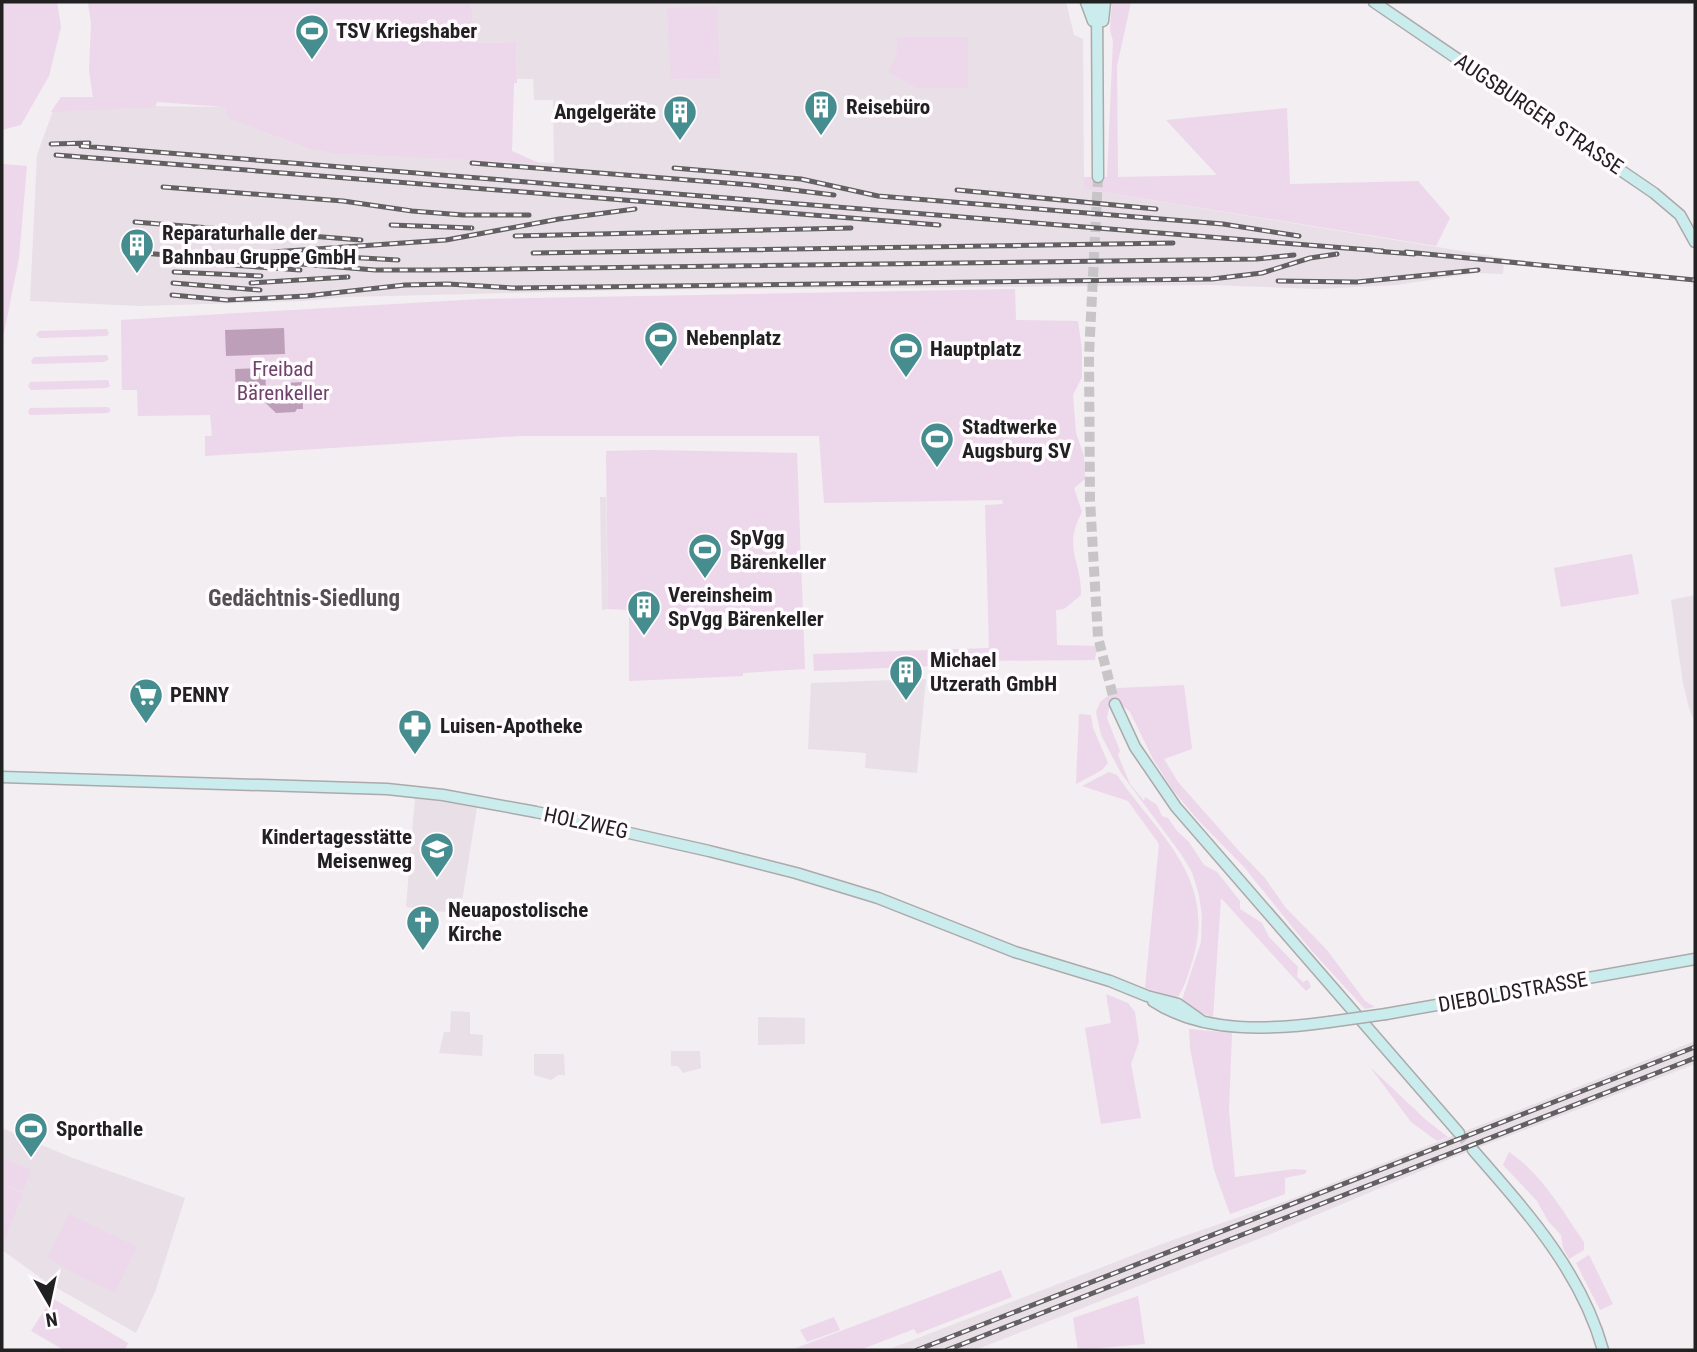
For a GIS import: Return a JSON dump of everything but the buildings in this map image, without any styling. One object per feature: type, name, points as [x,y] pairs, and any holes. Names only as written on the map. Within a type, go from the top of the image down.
[{"type":"street","points":[[1086,2],[1091,12],[1098,56]]},
{"type":"street","points":[[1097,2],[1098,177]]},
{"type":"street","points":[[1098,56],[1105,2]]},
{"type":"street","name":"AUGSBURGER STRASSE","points":[[1374,2],[1654,193],[1680,215],[1694,239]]},
{"type":"street","points":[[1115,704],[1135,747],[1176,807],[1459,1133]]},
{"type":"street","name":"HOLZWEG","points":[[2,777],[387,789],[443,795],[536,812],[701,849],[837,885],[1010,950],[1178,1004],[1207,1022]]},
{"type":"street","name":"DIEBOLDSTRASSE","points":[[1207,1022],[1261,1027],[1329,1022],[1695,959]]},
{"type":"street","points":[[1473,1150],[1557,1252],[1582,1294],[1603,1350]]},
{"type":"shaded area","points":[[471,2],[1066,2],[1074,35],[1083,39],[1084,189],[1504,258],[1503,274],[1477,273],[1396,285],[1317,289],[1208,285],[627,290],[347,297],[140,306],[30,301],[37,155],[55,105],[226,107],[229,119],[307,148],[335,154],[554,163],[553,100],[534,100],[533,79],[517,79],[516,42],[475,43]]},
{"type":"shaded area","points":[[284,328],[285,354],[226,356],[225,330]]},
{"type":"shaded area","points":[[265,368],[266,390],[272,396],[286,383],[302,382],[303,409],[276,413],[254,392],[236,395],[235,369]]},
{"type":"shaded area","points":[[600,497],[606,497],[608,609],[602,610]]},
{"type":"shaded area","points":[[1695,595],[1695,722],[1683,683],[1671,600]]},
{"type":"shaded area","points":[[926,679],[917,773],[865,768],[866,753],[808,749],[811,683]]},
{"type":"shaded area","name":"Kindertagesstätte Meisenweg","points":[[415,798],[477,807],[460,914],[406,907]]},
{"type":"shaded area","points":[[451,1011],[470,1012],[470,1034],[483,1035],[482,1056],[439,1053],[444,1032],[450,1032]]},
{"type":"shaded area","points":[[758,1017],[805,1018],[805,1044],[758,1045]]},
{"type":"shaded area","points":[[1695,1041],[1695,1064],[1452,1158],[1266,1236],[975,1350],[887,1350],[1170,1241],[1289,1200]]},
{"type":"shaded area","points":[[671,1051],[700,1051],[701,1068],[683,1073],[678,1066],[671,1066]]},
{"type":"shaded area","points":[[534,1054],[564,1054],[565,1075],[558,1075],[551,1080],[534,1075]]},
{"type":"shaded area","points":[[2,1128],[70,1157],[185,1198],[155,1292],[136,1333],[48,1283],[2,1250]]},
{"type":"green space","points":[[2,2],[57,2],[61,27],[49,76],[21,125],[2,130]]},
{"type":"green space","name":"TSV Kriegshaber","points":[[88,2],[471,2],[475,43],[516,42],[517,83],[514,83],[512,151],[539,163],[335,154],[307,148],[229,119],[225,107],[157,102],[155,107],[51,112],[61,97],[93,97],[89,71],[91,24]]},
{"type":"green space","points":[[1112,2],[1131,2],[1117,66],[1118,177],[1217,175],[1166,120],[1287,108],[1290,184],[1418,181],[1450,218],[1436,246],[1084,189],[1084,177],[1107,177],[1113,41],[1110,30]]},
{"type":"green space","points":[[717,7],[720,78],[671,79],[667,8]]},
{"type":"green space","points":[[897,37],[968,37],[968,88],[917,88],[889,72],[897,52]]},
{"type":"green space","points":[[3,164],[27,166],[19,258],[2,343]]},
{"type":"green space","name":"Stadtwerke Augsburg SV","points":[[1015,289],[1016,320],[1078,321],[1082,377],[1073,395],[1076,433],[1084,456],[1085,479],[1074,488],[1082,512],[1076,525],[1073,546],[1081,595],[1064,609],[1056,610],[1057,645],[1097,646],[1095,660],[971,661],[958,665],[814,671],[813,654],[989,648],[985,505],[1003,504],[1002,500],[824,503],[819,436],[519,436],[205,456],[205,436],[212,436],[210,415],[138,416],[137,390],[122,390],[121,320],[480,299]]},
{"type":"green space","points":[[107,329],[107,336],[40,338],[36,335],[39,331]]},
{"type":"green space","points":[[107,355],[109,359],[104,362],[33,364],[31,361],[34,357]]},
{"type":"green space","points":[[108,380],[110,386],[107,388],[31,390],[28,386],[30,382]]},
{"type":"green space","points":[[108,407],[111,410],[108,413],[30,415],[28,412],[30,408]]},
{"type":"green space","name":"SpVgg Bärenkeller","points":[[606,451],[797,453],[805,669],[743,673],[743,676],[629,681],[629,610],[608,609]]},
{"type":"green space","points":[[1632,554],[1639,594],[1561,607],[1554,568]]},
{"type":"green space","points":[[1184,685],[1192,749],[1164,759],[1178,782],[1265,878],[1285,907],[1327,950],[1365,1001],[1375,1007],[1365,1009],[1311,950],[1244,867],[1198,820],[1172,789],[1153,759],[1130,712],[1122,705],[1115,704],[1109,708],[1107,718],[1130,784],[1144,801],[1145,797],[1157,805],[1162,816],[1168,818],[1189,842],[1204,865],[1217,872],[1240,901],[1240,909],[1262,923],[1269,937],[1298,967],[1297,977],[1303,982],[1308,980],[1311,987],[1306,991],[1221,898],[1213,1017],[1196,1011],[1182,1000],[1201,942],[1202,916],[1199,895],[1192,872],[1181,854],[1121,773],[1101,735],[1096,712],[1100,702],[1118,688]]},
{"type":"green space","points":[[1079,714],[1091,715],[1093,728],[1108,763],[1102,770],[1076,784]]},
{"type":"green space","points":[[1109,772],[1117,775],[1165,838],[1190,881],[1197,905],[1198,930],[1190,969],[1177,998],[1145,988],[1159,844],[1128,801],[1082,786]]},
{"type":"green space","points":[[1106,994],[1128,1003],[1135,1012],[1139,1042],[1131,1064],[1141,1118],[1101,1124],[1085,1028],[1111,1023]]},
{"type":"green space","points":[[1189,1029],[1232,1033],[1229,1110],[1235,1177],[1294,1169],[1307,1170],[1305,1174],[1285,1178],[1285,1194],[1230,1214],[1214,1170],[1190,1048]]},
{"type":"green space","points":[[1370,1067],[1448,1137],[1437,1141],[1411,1122]]},
{"type":"green space","points":[[1509,1152],[1531,1171],[1550,1193],[1584,1242],[1584,1250],[1569,1259],[1563,1248],[1561,1235],[1548,1221],[1537,1201],[1503,1165]]},
{"type":"green space","points":[[2,1158],[31,1170],[23,1191],[3,1184],[23,1194],[3,1244]]},
{"type":"green space","points":[[69,1214],[137,1247],[115,1293],[48,1257]]},
{"type":"green space","points":[[1589,1255],[1613,1304],[1600,1310],[1576,1263]]},
{"type":"green space","points":[[1001,1270],[1012,1297],[917,1334],[914,1329],[860,1350],[791,1350]]},
{"type":"green space","points":[[1138,1296],[1145,1344],[1078,1350],[1073,1318]]},
{"type":"green space","points":[[52,1298],[128,1343],[125,1350],[64,1350],[31,1331]]},
{"type":"green space","points":[[834,1317],[840,1330],[807,1342],[800,1330]]},
{"type":"tunnel","points":[[1098,177],[1089,355],[1090,500],[1098,637],[1115,704]]},
{"type":"tunnel","points":[[1459,1133],[1473,1150]]},
{"type":"railway","points":[[51,144],[89,143]]},
{"type":"railway","points":[[81,146],[1383,251]]},
{"type":"railway","points":[[56,155],[939,225]]},
{"type":"railway","points":[[472,163],[752,185],[834,195]]},
{"type":"railway","points":[[674,168],[801,179],[878,196],[1223,224],[1299,236]]},
{"type":"railway","points":[[163,187],[343,201],[463,215],[529,215]]},
{"type":"railway","points":[[957,190],[1156,209]]},
{"type":"railway","points":[[198,257],[446,240],[559,219],[635,209]]},
{"type":"railway","points":[[135,222],[361,240]]},
{"type":"railway","points":[[391,225],[472,228]]},
{"type":"railway","points":[[515,236],[851,228]]},
{"type":"railway","points":[[533,253],[1173,243]]},
{"type":"railway","points":[[1375,251],[1414,254]]},
{"type":"railway","points":[[129,252],[206,258]]},
{"type":"railway","points":[[1406,252],[1695,280]]},
{"type":"railway","points":[[172,295],[227,300],[306,296],[405,285],[448,284],[514,288],[1212,279],[1262,273],[1310,258],[1337,254]]},
{"type":"railway","points":[[288,263],[375,270],[434,270],[1257,259],[1294,255]]},
{"type":"railway","points":[[345,257],[398,260]]},
{"type":"railway","points":[[216,264],[300,270]]},
{"type":"railway","points":[[1278,281],[1357,282],[1478,270]]},
{"type":"railway","points":[[174,272],[261,276]]},
{"type":"railway","points":[[251,283],[348,277]]},
{"type":"railway","points":[[173,283],[260,290]]},
{"type":"railway","points":[[917,1350],[1695,1047]]},
{"type":"railway","points":[[947,1350],[1695,1058]]},
{"type":"place","name":"TSV Kriegshaber","points":[[312,61]]},
{"type":"place","name":"Reisebüro","points":[[821,137]]},
{"type":"place","name":"Angelgeräte","points":[[680,142]]},
{"type":"place","name":"Reparaturhalle der Bahnbau Gruppe GmbH","points":[[137,275]]},
{"type":"place","name":"Nebenplatz","points":[[661,368]]},
{"type":"place","name":"Hauptplatz","points":[[906,379]]},
{"type":"place","name":"Stadtwerke Augsburg SV","points":[[937,469]]},
{"type":"place","name":"SpVgg Bärenkeller","points":[[705,580]]},
{"type":"place","name":"Vereinsheim SpVgg Bärenkeller","points":[[644,637]]},
{"type":"place","name":"Michael Utzerath GmbH","points":[[906,702]]},
{"type":"place","name":"PENNY","points":[[146,725]]},
{"type":"place","name":"Luisen-Apotheke","points":[[415,756]]},
{"type":"place","name":"Kindertagesstätte Meisenweg","points":[[437,879]]},
{"type":"place","name":"Neuapostolische Kirche","points":[[423,952]]},
{"type":"place","name":"Sporthalle","points":[[31,1159]]},
{"type":"district","name":"Gedächtnis-Siedlung","points":[[304,598]]},
{"type":"park label","name":"Freibad Bärenkeller","points":[[283,381]]}]
